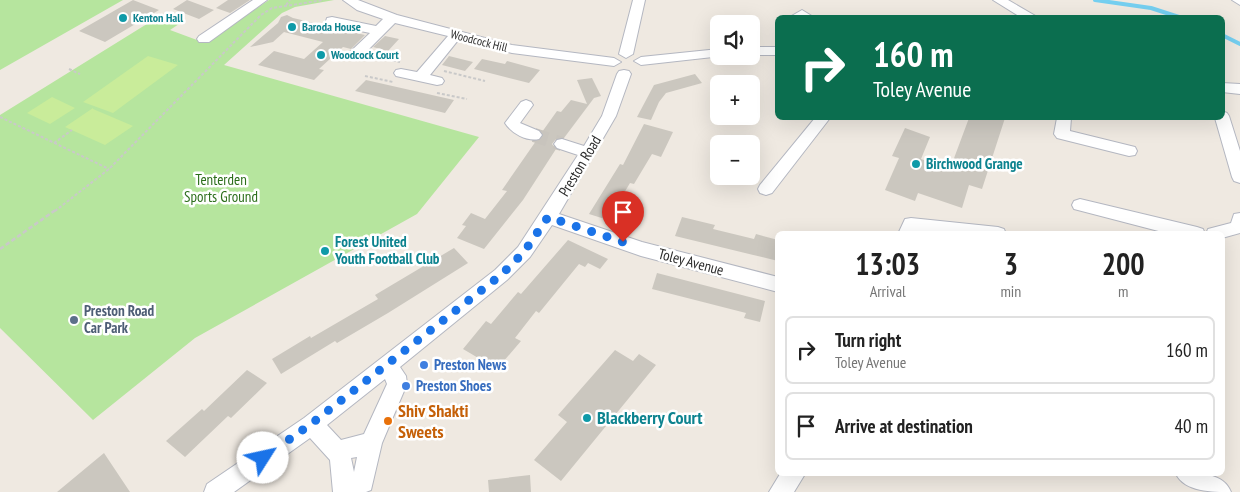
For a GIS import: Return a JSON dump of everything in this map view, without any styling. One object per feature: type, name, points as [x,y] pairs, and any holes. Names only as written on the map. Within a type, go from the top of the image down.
[{"type":"street","points":[[204,39],[260,0]]},
{"type":"street","name":"Woodcock Hill","points":[[349,0],[361,7],[392,18],[512,49],[621,63],[634,54],[641,61]]},
{"type":"street","name":"Preston Road","points":[[215,492],[311,424],[501,275],[524,252],[588,153],[609,116],[638,0]]},
{"type":"street","points":[[801,0],[802,15]]},
{"type":"street","points":[[999,0],[1027,15]]},
{"type":"street","points":[[355,55],[392,18]]},
{"type":"street","points":[[332,21],[379,31]]},
{"type":"street","points":[[421,77],[456,35]]},
{"type":"street","points":[[760,51],[775,50]]},
{"type":"street","points":[[621,63],[635,70],[641,61],[710,54]]},
{"type":"street","points":[[401,73],[421,77],[439,76]]},
{"type":"street","points":[[1225,87],[1240,89]]},
{"type":"street","points":[[526,105],[512,124],[515,128],[534,135]]},
{"type":"street","points":[[766,189],[821,120]]},
{"type":"street","points":[[1064,120],[1062,134],[1129,151]]},
{"type":"street","points":[[1223,120],[1240,177]]},
{"type":"street","points":[[562,144],[588,153]]},
{"type":"street","points":[[1080,205],[1185,231]]},
{"type":"street","name":"Toley Avenue","points":[[548,217],[642,249],[775,284]]},
{"type":"street","points":[[1224,231],[1238,227],[1240,219]]},
{"type":"street","points":[[909,229],[945,231]]},
{"type":"street","points":[[311,424],[338,451],[343,470],[344,491],[364,482],[371,443],[397,384],[396,376],[384,366]]},
{"type":"street","points":[[338,451],[371,443]]},
{"type":"street","points":[[780,492],[792,476]]},
{"type":"street","points":[[1190,476],[1220,492]]},
{"type":"path","points":[[286,6],[290,0]]},
{"type":"path","points":[[0,249],[46,218],[109,169],[261,15],[272,8],[324,0]]},
{"type":"path","points":[[69,69],[80,74]]},
{"type":"path","points":[[439,76],[485,82]]},
{"type":"path","points":[[0,117],[109,169]]},
{"type":"path","points":[[54,143],[72,130]]},
{"type":"green space","points":[[0,0],[123,0],[0,70]]},
{"type":"green space","name":"Tenterden Sports Ground","points":[[269,0],[334,0],[295,7],[282,13],[224,65],[479,137],[417,214],[195,338],[93,420],[0,328],[0,115],[163,14],[182,22],[170,30],[205,43]]},
{"type":"green space","points":[[148,56],[178,65],[113,113],[83,102]]},
{"type":"green space","points":[[52,97],[75,108],[50,124],[27,113]]},
{"type":"green space","points":[[93,108],[133,126],[105,145],[65,127]]},
{"type":"building","name":"Kenton Hall","points":[[133,0],[159,10],[105,42],[79,31]]},
{"type":"building","points":[[187,0],[214,10],[199,19],[173,9]]},
{"type":"building","points":[[228,0],[250,0],[230,13],[216,8]]},
{"type":"building","name":"Woodcock Court","points":[[287,15],[365,35],[351,49],[343,47],[319,69],[324,70],[314,80],[258,65],[274,51],[304,59],[323,42],[284,32],[273,42],[250,47],[278,23],[281,17]]},
{"type":"building","points":[[385,36],[399,39],[388,51],[373,47]]},
{"type":"building","points":[[449,56],[473,62],[465,71],[442,65]]},
{"type":"building","points":[[482,59],[505,64],[507,61],[540,70],[529,83],[474,69]]},
{"type":"building","points":[[695,74],[702,83],[666,93],[659,102],[651,120],[637,117],[654,85]]},
{"type":"building","points":[[592,78],[601,96],[594,98],[564,138],[556,139],[552,144],[556,149],[523,200],[484,249],[457,238],[466,226],[462,225],[471,213],[485,219],[507,191],[502,190],[536,141],[544,136],[542,132],[557,111],[561,112],[571,100],[587,104],[577,80]]},
{"type":"building","points":[[366,80],[454,100],[445,113],[355,91]]},
{"type":"building","name":"Birchwood Grange","points":[[968,120],[1004,120],[982,189],[969,185],[962,208],[918,193],[915,201],[885,190],[899,158],[892,156],[905,128],[930,137],[921,159],[950,169]]},
{"type":"building","points":[[644,124],[673,132],[661,157],[652,154],[634,184],[630,183],[608,220],[589,214],[620,164],[623,165]]},
{"type":"building","points":[[682,217],[715,225],[713,229],[754,239],[756,234],[775,239],[775,260],[675,236]]},
{"type":"building","points":[[568,240],[608,259],[600,269],[588,263],[585,267],[579,264],[539,313],[536,311],[515,338],[521,341],[497,369],[463,349],[486,321],[491,324],[518,292],[521,294]]},
{"type":"building","points":[[454,248],[468,263],[388,313],[337,343],[335,341],[281,374],[272,359],[378,299],[375,295]]},
{"type":"building","points":[[657,273],[765,301],[760,322],[744,318],[746,313],[652,289]]},
{"type":"building","name":"Blackberry Court","points":[[615,350],[633,361],[639,354],[656,365],[561,481],[534,460],[567,422],[558,415]]},
{"type":"building","points":[[247,370],[267,383],[231,418],[228,416],[185,457],[166,441],[202,409],[204,411]]},
{"type":"building","points":[[104,453],[130,492],[57,492]]},
{"type":"building","points":[[530,475],[531,492],[489,492],[488,480]]},
{"type":"waterway","points":[[1095,0],[1151,8],[1173,15]]},
{"type":"waterway","points":[[1225,36],[1240,44]]},
{"type":"tunnel","points":[[534,135],[562,144]]},
{"type":"place","name":"Kenton Hall","points":[[123,18]]},
{"type":"place","name":"Baroda House","points":[[292,27]]},
{"type":"place","name":"Woodcock Court","points":[[321,55]]},
{"type":"place","name":"Birchwood Grange","points":[[916,164]]},
{"type":"place","name":"Forest United Youth Football Club","points":[[325,251]]},
{"type":"place","name":"Preston Road Car Park","points":[[74,320]]},
{"type":"place","name":"Preston News","points":[[424,365]]},
{"type":"place","name":"Preston Shoes","points":[[406,386]]},
{"type":"place","name":"Blackberry Court","points":[[587,418]]},
{"type":"place","name":"Shiv Shakti Sweets","points":[[388,421]]},
{"type":"route","points":[[263,458],[311,424],[501,275],[524,252],[548,217],[623,242]]}]
